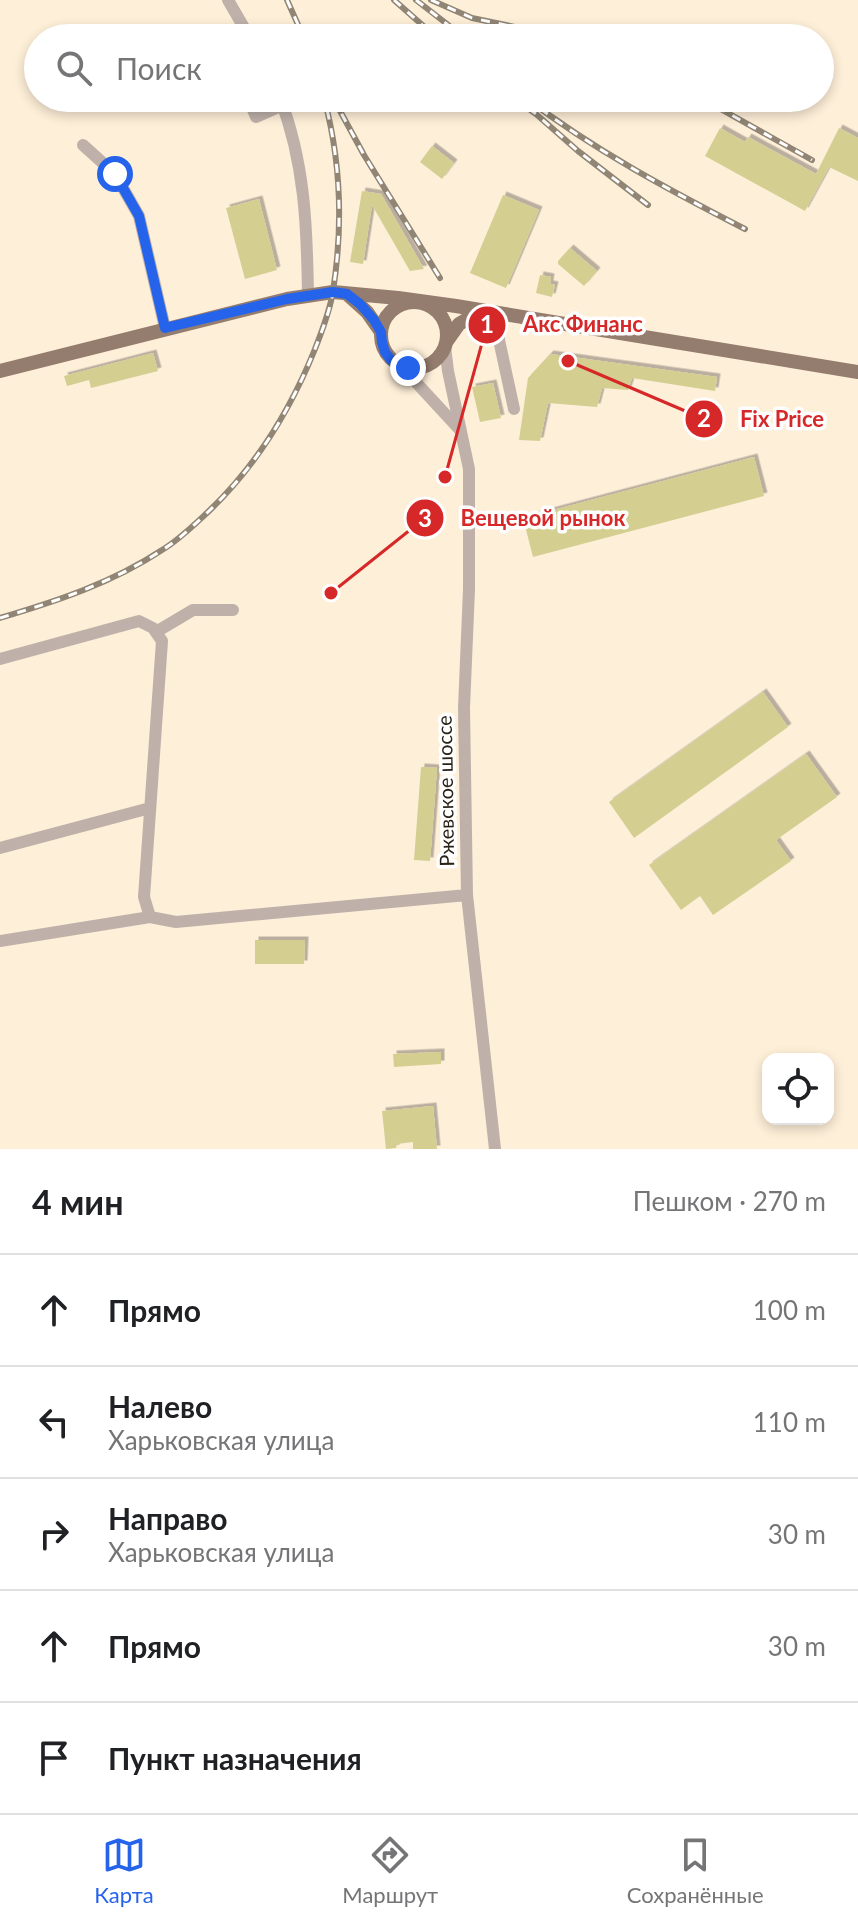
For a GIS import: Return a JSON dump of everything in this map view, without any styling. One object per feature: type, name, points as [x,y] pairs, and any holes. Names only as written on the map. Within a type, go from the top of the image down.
[{"type":"main road","points":[[0,371],[165,328],[333,292],[482,311],[858,372]]},
{"type":"main road","points":[[347,294],[367,312],[381,332]]},
{"type":"main road","points":[[446,345],[443,320],[433,308],[418,302],[409,302],[393,309],[383,324],[382,342],[391,360],[418,368],[441,355],[456,327],[464,319],[482,311]]},
{"type":"street","points":[[228,0],[242,24]]},
{"type":"street","points":[[285,112],[297,150],[305,205],[308,295]]},
{"type":"street","points":[[83,145],[115,174],[139,216],[165,328]]},
{"type":"street","points":[[499,314],[499,340],[514,409]]},
{"type":"street","name":"Ржевское шоссе","points":[[446,345],[448,371],[469,469],[469,589],[464,708],[467,895],[495,1149]]},
{"type":"street","points":[[400,365],[462,432]]},
{"type":"street","points":[[159,636],[193,610],[233,610]]},
{"type":"street","points":[[0,659],[139,621],[153,628],[159,636],[144,897],[150,917]]},
{"type":"street","points":[[0,848],[150,808]]},
{"type":"street","points":[[0,941],[150,917],[176,922],[467,895]]},
{"type":"building","points":[[720,128],[745,142],[748,137],[816,174],[839,128],[858,138],[858,181],[829,167],[805,211],[705,156]]},
{"type":"building","points":[[432,146],[454,163],[442,179],[420,162]]},
{"type":"building","points":[[362,191],[381,194],[424,269],[410,271],[372,205],[363,264],[350,262]]},
{"type":"building","points":[[503,195],[539,210],[506,288],[470,273]]},
{"type":"building","points":[[259,199],[277,270],[245,279],[226,208]]},
{"type":"building","points":[[570,248],[597,271],[584,286],[558,264]]},
{"type":"building","points":[[540,275],[551,277],[550,284],[555,285],[552,297],[536,293]]},
{"type":"building","points":[[153,353],[158,371],[91,388],[89,380],[67,386],[64,376]]},
{"type":"building","points":[[550,354],[717,377],[715,391],[632,378],[628,390],[602,388],[597,407],[548,403],[540,441],[519,440],[528,378]]},
{"type":"building","points":[[493,383],[501,418],[480,422],[472,387]]},
{"type":"building","points":[[754,457],[764,496],[533,557],[523,518]]},
{"type":"building","points":[[763,692],[788,727],[634,838],[609,802]]},
{"type":"building","points":[[806,754],[837,797],[776,840],[791,861],[713,915],[700,896],[681,910],[649,865]]},
{"type":"building","points":[[421,767],[437,768],[430,861],[414,860]]},
{"type":"building","points":[[255,940],[305,940],[304,964],[255,964]]},
{"type":"building","points":[[441,1052],[441,1064],[394,1067],[393,1054]]},
{"type":"building","points":[[433,1106],[437,1149],[413,1149],[413,1142],[386,1149],[382,1111]]},
{"type":"railway","points":[[287,0],[298,24]]},
{"type":"railway","points":[[394,0],[421,24]]},
{"type":"railway","points":[[416,0],[447,24]]},
{"type":"railway","points":[[431,0],[472,18],[501,24]]},
{"type":"railway","points":[[0,618],[104,582],[168,546],[226,493],[271,436],[315,349],[333,291],[339,194],[328,112]]},
{"type":"railway","points":[[341,112],[440,278]]},
{"type":"railway","points":[[533,112],[648,205]]},
{"type":"railway","points":[[545,112],[605,152],[745,229]]},
{"type":"railway","points":[[726,112],[812,160]]},
{"type":"place","name":"Fix Price","points":[[568,361]]},
{"type":"place","name":"Акс Финанс","points":[[445,477]]},
{"type":"place","name":"Вещевой рынок","points":[[331,593]]},
{"type":"route","points":[[115,174],[139,216],[165,328],[287,299],[333,292],[347,294],[374,320],[391,360],[408,368]]}]
